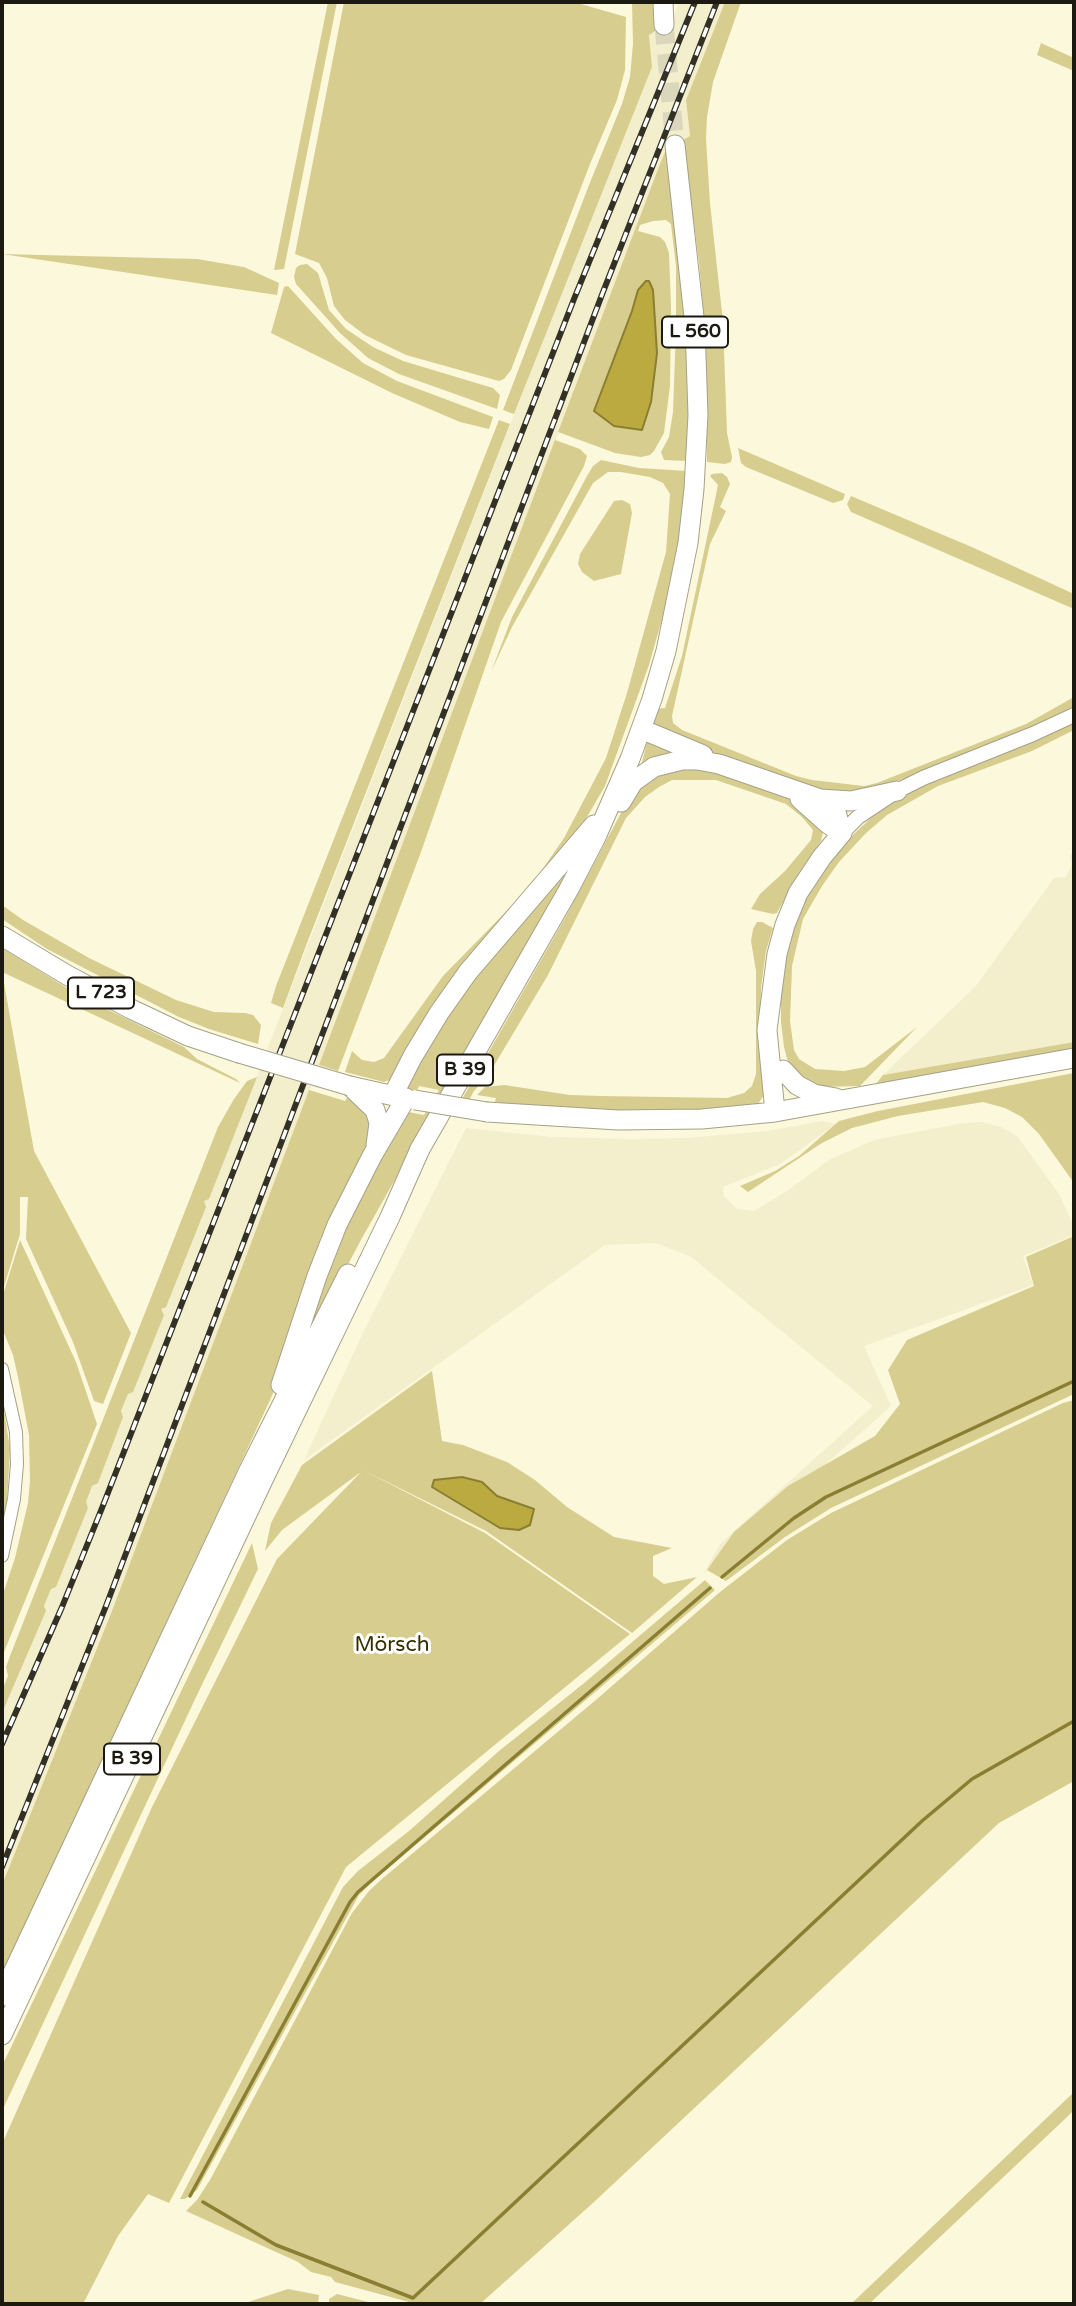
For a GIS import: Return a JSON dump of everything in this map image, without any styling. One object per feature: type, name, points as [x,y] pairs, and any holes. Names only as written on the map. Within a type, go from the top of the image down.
[{"type":"main road","points":[[663,2],[664,25]]},
{"type":"main road","name":"L 560","points":[[596,836],[641,729],[666,651],[691,520],[698,415],[695,326],[675,145]]},
{"type":"main road","points":[[641,729],[719,764]]},
{"type":"main road","name":"B 39","points":[[2,1996],[249,1470],[323,1321],[380,1213],[420,1149],[569,889],[596,836],[633,782],[654,767],[667,762],[682,760],[719,764],[784,788],[842,833]]},
{"type":"main road","points":[[784,788],[820,799],[851,801],[897,791]]},
{"type":"main road","points":[[775,1112],[767,1030],[774,965],[798,893],[842,833],[841,821],[836,812],[820,799]]},
{"type":"main road","points":[[404,1098],[413,1056],[468,972],[550,880],[582,838],[607,813]]},
{"type":"main road","name":"L 723","points":[[3,937],[131,1009],[194,1038],[350,1086],[404,1098]]},
{"type":"main road","points":[[770,1010],[787,1093],[782,1105],[775,1112]]},
{"type":"main road","name":"B 39","points":[[249,1470],[271,1416],[327,1248],[347,1203],[404,1098],[487,1112],[618,1120],[702,1119],[775,1112],[1074,1058]]},
{"type":"main road","name":"B 39","points":[[783,1070],[797,1085],[814,1094],[845,1100]]},
{"type":"main road","name":"B 39","points":[[350,1086],[375,1111],[379,1123],[379,1135],[372,1156]]},
{"type":"main road","name":"B 39","points":[[2,2035],[420,1149]]},
{"type":"street","points":[[842,833],[864,813],[897,791],[1074,715]]},
{"type":"street","points":[[2,1368],[16,1432],[17,1464],[15,1499],[2,1556]]},
{"type":"shaded area","points":[[679,2],[725,2],[686,100],[690,136],[665,152],[141,1536],[2,1885],[2,1713],[46,1612],[44,1606],[51,1589],[56,1587],[88,1508],[86,1502],[92,1486],[98,1483],[123,1417],[121,1412],[128,1394],[133,1392],[163,1315],[161,1309],[203,1201],[209,1199],[652,67],[649,34],[672,20]]},
{"type":"shaded area","points":[[649,281],[653,290],[657,353],[651,402],[642,430],[614,426],[594,411],[638,290]]},
{"type":"shaded area","points":[[1074,849],[1074,1042],[883,1075],[976,986],[1054,878],[1066,877],[1072,864],[1070,856]]},
{"type":"shaded area","points":[[822,1121],[836,1124],[780,1164],[723,1187],[724,1196],[737,1209],[754,1211],[829,1160],[874,1140],[963,1123],[982,1122],[1001,1127],[1017,1136],[1059,1194],[1074,1226],[1074,1235],[1023,1256],[1033,1285],[864,1346],[891,1406],[704,1573],[720,1544],[873,1406],[690,1256],[655,1243],[605,1245],[304,1460],[360,1339],[466,1128],[552,1137],[687,1138],[768,1131]]},
{"type":"shaded area","points":[[462,1477],[482,1482],[497,1496],[534,1509],[530,1525],[519,1530],[500,1528],[432,1487],[434,1480]]},
{"type":"green space","points":[[328,2],[337,2],[284,269],[274,270]]},
{"type":"green space","points":[[344,2],[574,2],[626,17],[625,70],[617,100],[511,370],[504,379],[499,381],[406,355],[365,335],[345,320],[334,306],[327,278],[319,263],[295,254]]},
{"type":"green space","points":[[632,2],[653,2],[655,31],[649,35],[652,67],[514,414],[503,410],[622,104],[630,77],[633,44]]},
{"type":"green space","points":[[725,2],[741,2],[713,82],[706,139],[723,322],[727,433],[732,457],[731,462],[725,464],[707,462],[706,340],[683,140],[690,136],[686,100]]},
{"type":"green space","points":[[1041,43],[1074,58],[1074,71],[1037,55]]},
{"type":"green space","points":[[668,149],[689,344],[689,461],[664,460],[661,452],[669,437],[673,412],[676,330],[676,266],[671,224],[666,220],[640,225],[638,231],[660,237],[669,253],[670,386],[664,433],[654,451],[641,457],[615,453],[558,432]]},
{"type":"green space","points":[[2,254],[197,259],[244,267],[279,283],[277,295]]},
{"type":"green space","points":[[307,264],[318,273],[329,310],[346,329],[373,347],[403,361],[493,388],[500,395],[497,409],[399,374],[368,358],[340,333],[296,284],[296,268]]},
{"type":"green space","points":[[288,286],[336,339],[363,363],[397,381],[493,417],[489,429],[460,422],[392,393],[271,333],[284,287]]},
{"type":"green space","points":[[499,420],[510,424],[283,1008],[271,1003],[276,986]]},
{"type":"green space","points":[[555,440],[580,449],[587,456],[584,466],[501,622],[421,852],[338,1071],[319,1065]]},
{"type":"green space","points":[[738,448],[845,494],[843,500],[833,503],[746,467],[741,463]]},
{"type":"green space","points":[[601,460],[639,468],[688,471],[677,566],[649,665],[605,786],[577,834],[392,1079],[384,1082],[345,1072],[352,1051],[362,1060],[374,1062],[384,1058],[443,976],[531,886],[564,838],[606,758],[666,552],[670,494],[663,483],[650,477],[608,472],[593,483],[512,627],[491,672],[512,617],[587,476]]},
{"type":"green space","points":[[722,473],[730,484],[720,507],[726,511],[710,544],[672,716],[673,723],[682,730],[796,776],[864,786],[1026,724],[1074,697],[1074,708],[916,775],[846,797],[722,759],[653,724],[656,709],[665,708],[682,656],[718,485],[710,476]]},
{"type":"green space","points":[[851,496],[1074,594],[1074,609],[851,512],[847,504]]},
{"type":"green space","points":[[622,500],[630,504],[632,513],[621,574],[594,581],[582,572],[578,564],[580,554],[614,501]]},
{"type":"green space","points":[[1074,721],[1074,730],[1032,751],[938,786],[887,815],[839,862],[803,919],[792,966],[790,1021],[794,1050],[799,1059],[815,1069],[844,1071],[865,1067],[917,1027],[860,1086],[820,1087],[805,1084],[788,1062],[784,1047],[781,985],[788,943],[809,890],[841,846],[873,816],[915,789]]},
{"type":"green space","points":[[648,738],[691,754],[640,770]]},
{"type":"green space","points":[[701,765],[792,800],[823,831],[821,841],[777,913],[751,909],[760,894],[785,871],[811,840],[813,830],[802,817],[786,804],[716,780],[672,780],[659,787],[645,797],[626,818],[548,975],[492,1069],[490,1080],[481,1083],[469,1100],[462,1099],[565,918],[630,796],[649,775]]},
{"type":"green space","points":[[573,864],[362,1238],[294,1374],[314,1296],[359,1194],[408,1112],[424,1115],[439,1090],[419,1086],[417,1091],[405,1088],[450,1004]]},
{"type":"green space","points":[[2,905],[89,958],[176,1000],[214,1012],[253,1015],[261,1025],[258,1044],[179,1017],[47,949],[2,919]]},
{"type":"green space","points":[[757,922],[773,928],[766,951],[761,988],[760,1037],[764,1095],[758,1104],[699,1110],[623,1112],[531,1107],[495,1102],[496,1098],[477,1095],[485,1087],[504,1085],[570,1095],[727,1098],[744,1093],[752,1086],[756,1074],[756,971],[751,941]]},
{"type":"green space","points":[[2,948],[80,996],[184,1047],[197,1059],[240,1083],[2,972]]},
{"type":"green space","points":[[2,972],[34,1151],[131,1333],[103,1404],[94,1401],[73,1342],[26,1239],[28,1197],[20,1197],[20,1234],[2,1293]]},
{"type":"green space","points":[[1074,1042],[1074,1049],[876,1084],[883,1075]]},
{"type":"green space","points":[[1074,1073],[1074,1183],[1039,1134],[1022,1117],[1005,1108],[983,1102],[898,1116],[852,1128],[822,1143],[748,1192],[740,1186],[775,1171],[799,1156],[839,1121]]},
{"type":"green space","points":[[257,1077],[209,1199],[204,1201],[206,1207],[166,1307],[161,1309],[164,1315],[133,1392],[128,1394],[121,1411],[123,1417],[98,1483],[92,1486],[86,1502],[88,1508],[56,1587],[51,1589],[44,1606],[46,1611],[2,1713],[2,1690],[8,1676],[6,1667],[10,1656],[218,1127],[247,1081]]},
{"type":"green space","points":[[309,1090],[345,1101],[347,1098],[362,1103],[376,1135],[271,1398],[2,1973],[2,1885],[113,1608]]},
{"type":"green space","points":[[1074,1236],[1074,1394],[831,1508],[785,1537],[726,1581],[707,1570],[734,1532],[788,1486],[875,1436],[900,1404],[888,1370],[907,1340],[1034,1286],[1026,1257]]},
{"type":"green space","points":[[20,1240],[76,1362],[97,1424],[2,1657],[2,1597],[15,1558],[28,1503],[30,1481],[29,1435],[13,1355],[2,1328],[2,1298]]},
{"type":"green space","name":"Mörsch","points":[[432,1371],[442,1441],[463,1445],[507,1462],[535,1480],[567,1507],[614,1537],[672,1548],[653,1556],[653,1576],[664,1584],[697,1577],[632,1633],[486,1531],[363,1470],[485,1533],[630,1634],[346,1867],[169,2203],[148,2194],[118,2236],[83,2304],[2,2304],[2,2144],[152,1807],[277,1559],[361,1472],[282,1530],[265,1551],[271,1523],[302,1465]],"holes":[[[434,1480],[482,1482],[496,1496],[506,1500]]]},
{"type":"green space","points":[[2,1398],[10,1449],[2,1532]]},
{"type":"green space","points":[[1074,1400],[1074,1781],[999,1823],[594,2202],[480,2304],[411,2304],[335,2282],[331,2277],[311,2272],[298,2262],[186,2211],[210,2180],[352,1913],[382,1879],[720,1592],[787,1540],[831,1513]]},
{"type":"green space","points":[[252,1543],[258,1569],[2,2111],[2,2066]]},
{"type":"green space","points":[[705,1580],[715,1590],[359,1895],[197,2190],[185,2199],[180,2199],[343,1887],[358,1871],[409,1831],[499,1751]]},
{"type":"green space","points":[[1074,2092],[1074,2110],[1066,2118],[869,2304],[851,2304]]},
{"type":"green space","points":[[288,2289],[319,2295],[318,2304],[242,2304]]},
{"type":"green space","points":[[337,2294],[376,2304],[329,2304],[329,2299]]},
{"type":"waterway","points":[[722,1577],[794,1518],[826,1497],[1074,1381]]},
{"type":"waterway","points":[[190,2196],[350,1902],[358,1892],[710,1588]]},
{"type":"waterway","points":[[203,2202],[276,2245],[413,2298],[922,1821],[972,1779],[1074,1721]]},
{"type":"tunnel","points":[[664,25],[675,145]]},
{"type":"railway","points":[[2,1744],[102,1508],[574,299],[695,2]]},
{"type":"railway","points":[[2,1867],[106,1606],[603,292],[717,2]]}]
